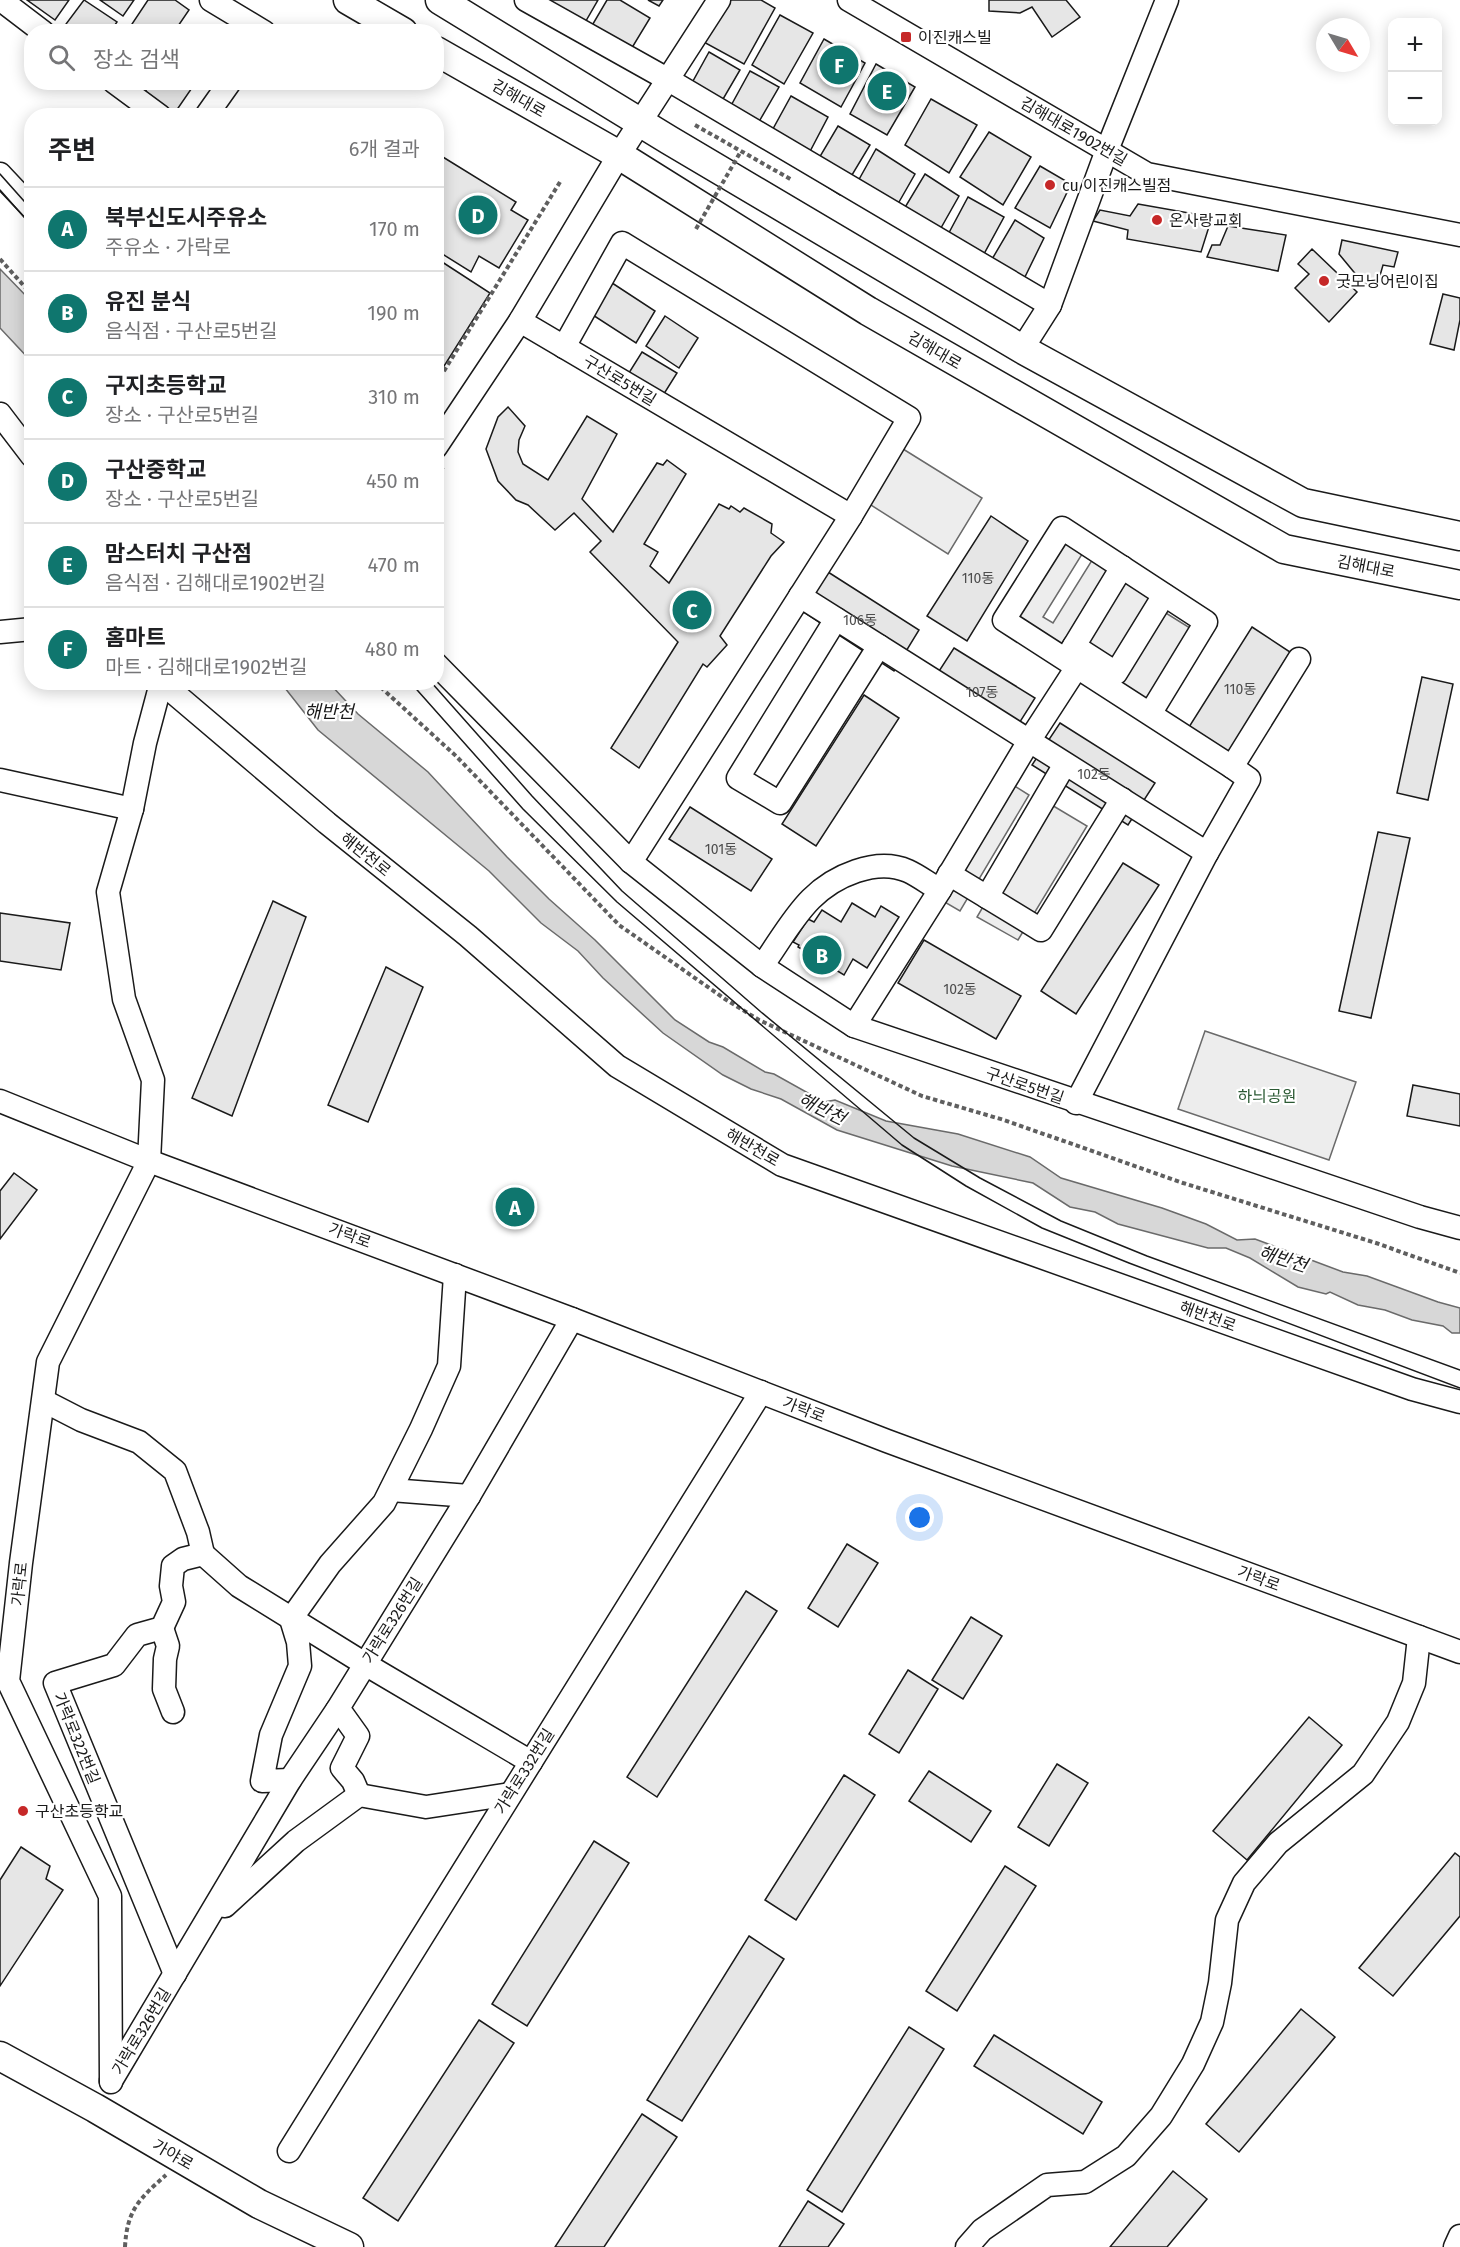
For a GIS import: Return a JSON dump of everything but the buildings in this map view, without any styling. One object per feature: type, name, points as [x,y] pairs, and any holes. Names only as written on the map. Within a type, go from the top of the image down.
[{"type":"main road","points":[[348,0],[389,24]]},
{"type":"main road","points":[[440,0],[640,122],[1022,348],[1303,503],[1460,536]]},
{"type":"main road","name":"김해대로","points":[[444,56],[619,155],[868,311],[1284,549],[1460,585]]},
{"type":"main road","name":"가야로","points":[[0,2056],[259,2204],[349,2247]]},
{"type":"street","points":[[1,0],[32,24]]},
{"type":"street","points":[[211,0],[251,24]]},
{"type":"street","points":[[526,0],[1050,305]]},
{"type":"street","points":[[444,435],[520,321],[619,155],[719,0]]},
{"type":"street","name":"김해대로1902번길","points":[[849,0],[1147,174],[1460,235]]},
{"type":"street","points":[[1022,348],[1050,305],[1107,150],[1167,0]]},
{"type":"street","points":[[125,90],[149,108]]},
{"type":"street","points":[[212,108],[224,90]]},
{"type":"street","points":[[0,174],[24,200]]},
{"type":"street","points":[[564,346],[622,243],[909,418],[851,516],[632,862]]},
{"type":"street","name":"구산로5번길","points":[[520,321],[851,516]]},
{"type":"street","points":[[0,414],[24,446]]},
{"type":"street","points":[[1076,1103],[1207,853],[1249,779],[1150,714],[1072,657],[1004,620],[1062,528],[1206,622],[1150,714]]},
{"type":"street","points":[[854,1026],[1029,741],[1122,567]]},
{"type":"street","points":[[1072,657],[1116,673],[1164,595]]},
{"type":"street","points":[[800,596],[1207,853]]},
{"type":"street","points":[[836,619],[738,778],[780,803],[879,646]]},
{"type":"street","points":[[0,632],[24,630]]},
{"type":"street","points":[[1232,766],[1299,659]]},
{"type":"street","name":"구산로5번길","points":[[444,672],[632,862],[762,966],[854,1026],[1076,1103],[1420,1217],[1460,1228]]},
{"type":"street","name":"해반천로","points":[[150,1161],[153,1080],[124,999],[108,892],[132,809],[145,743],[159,690]]},
{"type":"street","name":"해반천로","points":[[169,690],[327,823],[468,936],[617,1066],[782,1165],[1412,1389],[1460,1402]]},
{"type":"street","points":[[987,897],[1065,764]]},
{"type":"street","points":[[0,780],[132,809]]},
{"type":"street","points":[[762,966],[811,899],[838,879],[862,869],[888,866],[944,882],[987,897],[1041,930],[1122,799]]},
{"type":"street","name":"가락로","points":[[0,1101],[150,1161],[572,1319],[887,1442],[1460,1652]]},
{"type":"street","name":"가락로","points":[[111,2082],[110,1896],[8,1681],[48,1362],[150,1161]]},
{"type":"street","points":[[291,1619],[330,1564],[384,1503],[391,1490],[449,1366],[455,1275]]},
{"type":"street","name":"가락로326번길","points":[[111,2082],[290,1780],[469,1496],[572,1319]]},
{"type":"street","name":"가락로332번길","points":[[289,2151],[761,1392]]},
{"type":"street","points":[[44,1401],[81,1420],[139,1442],[175,1471],[198,1532],[203,1554],[239,1586],[531,1762]]},
{"type":"street","points":[[391,1490],[469,1496]]},
{"type":"street","points":[[173,1712],[164,1689],[168,1646],[162,1628],[174,1602],[171,1586],[173,1566],[183,1560],[203,1554]]},
{"type":"street","points":[[290,1780],[262,1781],[271,1735],[300,1665],[298,1642],[291,1619]]},
{"type":"street","name":"가락로322번길","points":[[162,1628],[137,1635],[114,1665],[55,1683],[174,1974]]},
{"type":"street","points":[[967,2247],[982,2230],[1047,2185],[1085,2182],[1126,2156],[1161,2116],[1193,2064],[1212,2022],[1220,1983],[1227,1920],[1244,1883],[1278,1843],[1363,1774],[1398,1722],[1414,1683],[1419,1636]]},
{"type":"street","points":[[336,1710],[343,1715],[358,1736],[342,1768],[353,1781],[360,1795],[426,1807],[510,1794]]},
{"type":"street","name":"가락로326번길","points":[[209,1918],[296,1841],[360,1795]]},
{"type":"street","points":[[1455,2247],[1460,2236]]},
{"type":"path","points":[[695,124],[792,180]]},
{"type":"path","points":[[696,230],[741,151]]},
{"type":"path","points":[[444,371],[560,182]]},
{"type":"path","points":[[0,259],[24,286]]},
{"type":"path","points":[[125,2247],[126,2227],[136,2205],[183,2160]]},
{"type":"shaded area","points":[[895,444],[982,498],[948,554],[863,500]]},
{"type":"shaded area","points":[[1064,538],[1084,551],[1043,617],[1053,623],[1094,557],[1113,570],[1063,652],[1012,620]]},
{"type":"shaded area","points":[[1127,576],[1156,595],[1115,665],[1085,646]]},
{"type":"shaded area","points":[[1161,610],[1190,628],[1148,700],[1118,682]]},
{"type":"shaded area","points":[[1005,780],[1029,795],[960,911],[936,897]]},
{"type":"shaded area","points":[[1045,801],[1087,826],[1018,940],[977,917]]},
{"type":"shaded area","name":"하늬공원","points":[[1205,1031],[1356,1082],[1329,1160],[1178,1109]]},
{"type":"water","points":[[0,269],[24,294],[24,354],[0,328]]},
{"type":"water","name":"해반천","points":[[287,690],[336,690],[358,714],[428,772],[507,857],[675,1020],[709,1042],[723,1047],[765,1072],[774,1074],[824,1102],[835,1100],[886,1121],[958,1134],[1030,1157],[1061,1178],[1162,1208],[1206,1224],[1237,1240],[1255,1239],[1343,1272],[1367,1276],[1460,1308],[1460,1333],[1452,1333],[1443,1326],[1412,1320],[1385,1310],[1358,1305],[1330,1292],[1326,1294],[1298,1287],[1250,1258],[1226,1248],[1208,1248],[1118,1224],[1095,1212],[1070,1207],[1033,1183],[952,1166],[837,1130],[781,1099],[751,1089],[723,1075],[663,1033],[603,978],[578,951],[541,923],[489,871],[318,730]]},
{"type":"tram line","points":[[0,174],[24,201]]},
{"type":"tram line","points":[[0,190],[24,217]]},
{"type":"tram line","points":[[417,690],[523,809],[617,902],[902,1145],[966,1186],[1042,1228],[1460,1388]]},
{"type":"tram line","points":[[438,690],[532,796],[622,891],[761,1012],[914,1138],[980,1178],[1061,1221],[1147,1256],[1460,1370]]},
{"type":"place","name":"이진캐스빌","points":[[906,37]]},
{"type":"place","name":"홈마트","points":[[839,65]]},
{"type":"place","name":"맘스터치 구산점","points":[[887,91]]},
{"type":"place","name":"cu 이진캐스빌점","points":[[1050,185]]},
{"type":"place","name":"구산중학교","points":[[478,215]]},
{"type":"place","name":"온사랑교회","points":[[1157,220]]},
{"type":"place","name":"굿모닝어린이집","points":[[1324,281]]},
{"type":"place","name":"구지초등학교","points":[[692,610]]},
{"type":"place","name":"유진 분식","points":[[822,955]]},
{"type":"place","name":"북부신도시주유소","points":[[515,1207]]},
{"type":"place","name":"구산초등학교","points":[[23,1811]]}]
